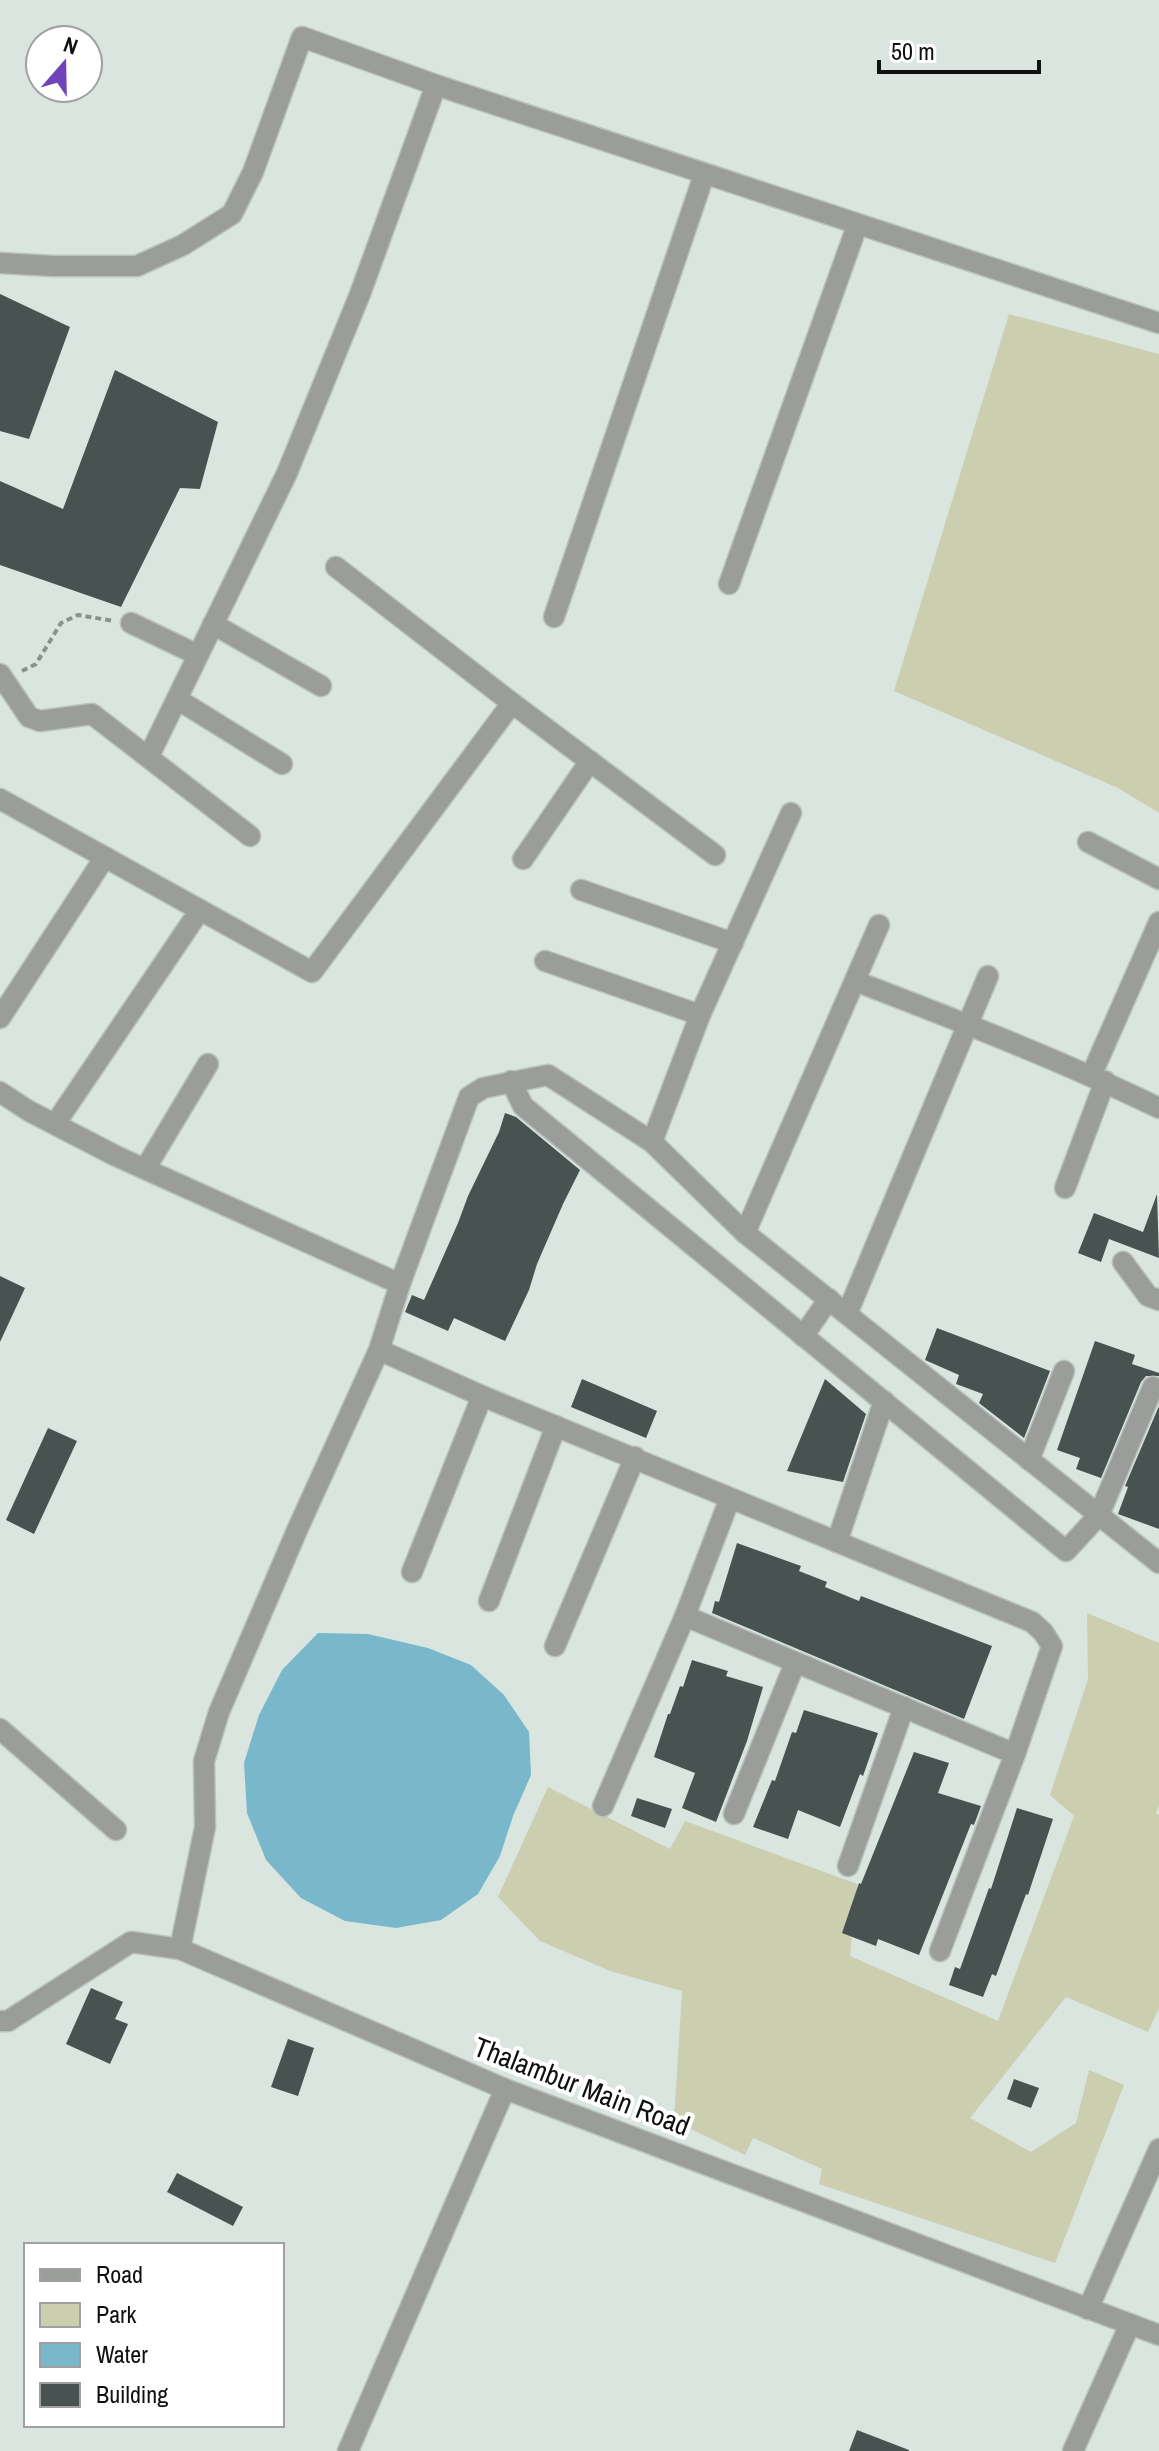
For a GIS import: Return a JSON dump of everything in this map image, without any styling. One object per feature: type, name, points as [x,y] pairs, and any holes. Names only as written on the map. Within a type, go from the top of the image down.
[{"type":"street","points":[[0,263],[137,266],[183,245],[232,214],[253,172],[302,37],[704,175],[1159,323]]},
{"type":"street","points":[[149,756],[287,473],[360,294],[436,85]]},
{"type":"street","points":[[554,617],[704,175]]},
{"type":"street","points":[[729,584],[857,226]]},
{"type":"street","points":[[336,567],[715,855]]},
{"type":"street","points":[[131,623],[198,655]]},
{"type":"street","points":[[213,624],[321,686]]},
{"type":"street","points":[[2,676],[29,717],[40,721],[92,714],[250,836]]},
{"type":"street","points":[[177,699],[282,764]]},
{"type":"street","points":[[0,799],[312,972],[512,703]]},
{"type":"street","points":[[523,859],[590,761]]},
{"type":"street","points":[[652,1142],[700,1015],[791,813]]},
{"type":"street","points":[[1088,842],[1159,879]]},
{"type":"street","points":[[0,1018],[105,857]]},
{"type":"street","points":[[581,890],[733,943]]},
{"type":"street","points":[[55,1124],[200,910]]},
{"type":"street","points":[[1065,1188],[1098,1078],[1159,922]]},
{"type":"street","points":[[745,1233],[879,925]]},
{"type":"street","points":[[545,961],[700,1015]]},
{"type":"street","points":[[847,1314],[988,976]]},
{"type":"street","points":[[855,981],[1098,1078],[1159,1108]]},
{"type":"street","points":[[145,1169],[208,1064]]},
{"type":"street","points":[[180,1949],[205,1827],[204,1761],[219,1712],[379,1350],[469,1097],[483,1088],[548,1075],[652,1142],[745,1233],[1159,1563]]},
{"type":"street","points":[[511,1081],[523,1106],[1066,1551],[1099,1515],[1153,1387]]},
{"type":"street","points":[[0,1092],[55,1124],[145,1169],[400,1284]]},
{"type":"street","points":[[1123,1262],[1148,1296],[1159,1300]]},
{"type":"street","points":[[803,1336],[829,1299]]},
{"type":"street","points":[[379,1350],[482,1396],[1025,1618],[1043,1632],[1052,1646],[1015,1754],[940,1951]]},
{"type":"street","points":[[1029,1460],[1064,1371]]},
{"type":"street","points":[[412,1572],[482,1396]]},
{"type":"street","points":[[837,1542],[884,1401]]},
{"type":"street","points":[[489,1601],[556,1426]]},
{"type":"street","points":[[555,1646],[635,1457]]},
{"type":"street","points":[[603,1806],[685,1616],[730,1498]]},
{"type":"street","points":[[685,1616],[1015,1754]]},
{"type":"street","points":[[734,1814],[795,1663]]},
{"type":"street","points":[[848,1866],[904,1707]]},
{"type":"street","points":[[0,1729],[116,1830]]},
{"type":"street","name":"Thalambur Main Road","points":[[0,2021],[8,2021],[131,1942],[180,1949],[505,2089],[1159,2335]]},
{"type":"street","points":[[348,2451],[505,2089]]},
{"type":"street","points":[[1088,2309],[1159,2149]]},
{"type":"street","points":[[1073,2451],[1130,2324]]},
{"type":"path","points":[[2,676],[36,664],[61,623],[78,615],[131,623]]},
{"type":"green space","points":[[1009,314],[1159,354],[1159,813],[1118,788],[894,691]]},
{"type":"green space","points":[[1087,1613],[1159,1643],[1159,1805],[1156,1813],[1159,1815],[1159,2008],[1148,2032],[1066,1997],[970,2118],[1031,2152],[1076,2123],[1089,2070],[1124,2085],[1055,2263],[819,2184],[822,2169],[753,2138],[745,2155],[674,2121],[682,1991],[610,1971],[540,1941],[498,1897],[548,1787],[670,1849],[685,1821],[857,1884],[850,1956],[998,2021],[1074,1816],[1050,1795],[1088,1679]]},
{"type":"water","points":[[318,1633],[368,1634],[428,1648],[471,1665],[504,1695],[529,1732],[531,1775],[500,1856],[478,1894],[441,1920],[396,1928],[345,1921],[301,1898],[266,1860],[247,1813],[244,1763],[259,1715],[282,1670]]},
{"type":"building","points":[[0,294],[70,327],[29,439],[0,431]]},
{"type":"building","points":[[115,370],[218,422],[200,489],[180,488],[121,607],[0,565],[0,481],[63,509]]},
{"type":"building","points":[[505,1113],[516,1117],[580,1170],[505,1341],[454,1318],[448,1331],[405,1312],[412,1295],[424,1300]]},
{"type":"building","points":[[1157,1194],[1159,1258],[1109,1239],[1101,1262],[1078,1253],[1094,1213],[1143,1232]]},
{"type":"building","points":[[0,1276],[25,1288],[0,1342]]},
{"type":"building","points":[[937,1328],[1050,1371],[1024,1438],[979,1403],[983,1394],[956,1384],[959,1375],[925,1360]]},
{"type":"building","points":[[1095,1341],[1135,1355],[1132,1364],[1159,1373],[1159,1376],[1146,1376],[1141,1382],[1101,1478],[1076,1469],[1080,1458],[1057,1450]]},
{"type":"building","points":[[582,1379],[657,1411],[646,1438],[571,1407]]},
{"type":"building","points":[[825,1379],[866,1414],[843,1482],[787,1471]]},
{"type":"building","points":[[1159,1406],[1159,1529],[1118,1514],[1128,1487],[1125,1486]]},
{"type":"building","points":[[48,1428],[77,1441],[34,1534],[6,1520]]},
{"type":"building","points":[[737,1543],[801,1566],[799,1571],[827,1582],[825,1587],[859,1601],[861,1596],[992,1646],[964,1719],[712,1613],[715,1601],[719,1602]]},
{"type":"building","points":[[692,1660],[728,1671],[726,1676],[763,1687],[747,1741],[716,1822],[682,1808],[695,1773],[654,1757],[668,1714],[680,1686],[683,1687]]},
{"type":"building","points":[[804,1710],[878,1733],[840,1827],[798,1810],[788,1839],[753,1827]]},
{"type":"building","points":[[914,1752],[949,1763],[938,1793],[981,1806],[919,1955],[878,1939],[876,1946],[842,1933],[859,1883]]},
{"type":"building","points":[[637,1798],[672,1809],[665,1828],[631,1816]]},
{"type":"building","points":[[1017,1808],[1053,1819],[1028,1895],[996,1976],[992,1974],[983,1997],[949,1985],[955,1967],[960,1969],[991,1889]]},
{"type":"building","points":[[91,1988],[123,2002],[115,2019],[128,2024],[110,2064],[66,2044]]},
{"type":"building","points":[[288,2039],[314,2048],[298,2096],[271,2087]]},
{"type":"building","points":[[1014,2079],[1039,2088],[1031,2108],[1007,2099]]},
{"type":"building","points":[[177,2173],[243,2207],[233,2226],[167,2192]]},
{"type":"building","points":[[857,2430],[909,2450],[909,2451],[849,2451]]}]
